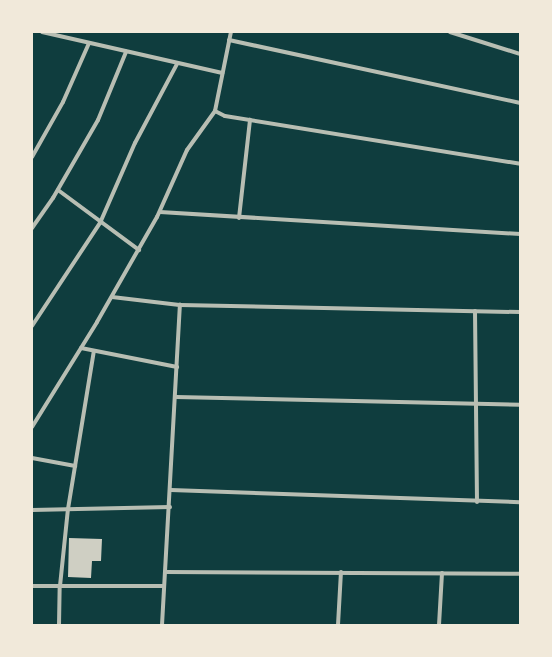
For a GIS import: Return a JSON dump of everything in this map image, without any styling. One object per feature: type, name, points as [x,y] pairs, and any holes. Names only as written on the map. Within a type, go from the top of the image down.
[{"type":"street","points":[[42,32],[222,74]]},
{"type":"street","points":[[32,427],[112,297],[139,250],[160,212],[187,150],[215,111],[231,32]]},
{"type":"street","points":[[450,32],[520,54]]},
{"type":"street","points":[[229,40],[520,103]]},
{"type":"street","points":[[32,157],[63,102],[89,43]]},
{"type":"street","points":[[32,228],[58,190],[98,120],[126,52]]},
{"type":"street","points":[[32,326],[101,220],[135,143],[177,64]]},
{"type":"street","points":[[215,111],[225,116],[520,164]]},
{"type":"street","points":[[239,218],[250,120]]},
{"type":"street","points":[[58,190],[101,220],[139,250]]},
{"type":"street","points":[[160,212],[520,234]]},
{"type":"street","points":[[112,297],[180,305],[520,312]]},
{"type":"street","points":[[162,625],[170,507],[180,305]]},
{"type":"street","points":[[475,311],[477,502]]},
{"type":"street","points":[[81,348],[177,367]]},
{"type":"street","points":[[59,625],[60,586],[68,509],[94,351]]},
{"type":"street","points":[[176,397],[520,405]]},
{"type":"street","points":[[32,458],[75,466]]},
{"type":"street","points":[[170,490],[477,502],[520,502]]},
{"type":"street","points":[[32,510],[170,507]]},
{"type":"street","points":[[165,572],[520,574]]},
{"type":"street","points":[[338,625],[341,572]]},
{"type":"street","points":[[439,625],[442,573]]},
{"type":"street","points":[[32,586],[164,586]]},
{"type":"building","points":[[69,538],[102,539],[101,561],[92,561],[91,578],[68,577]]}]
